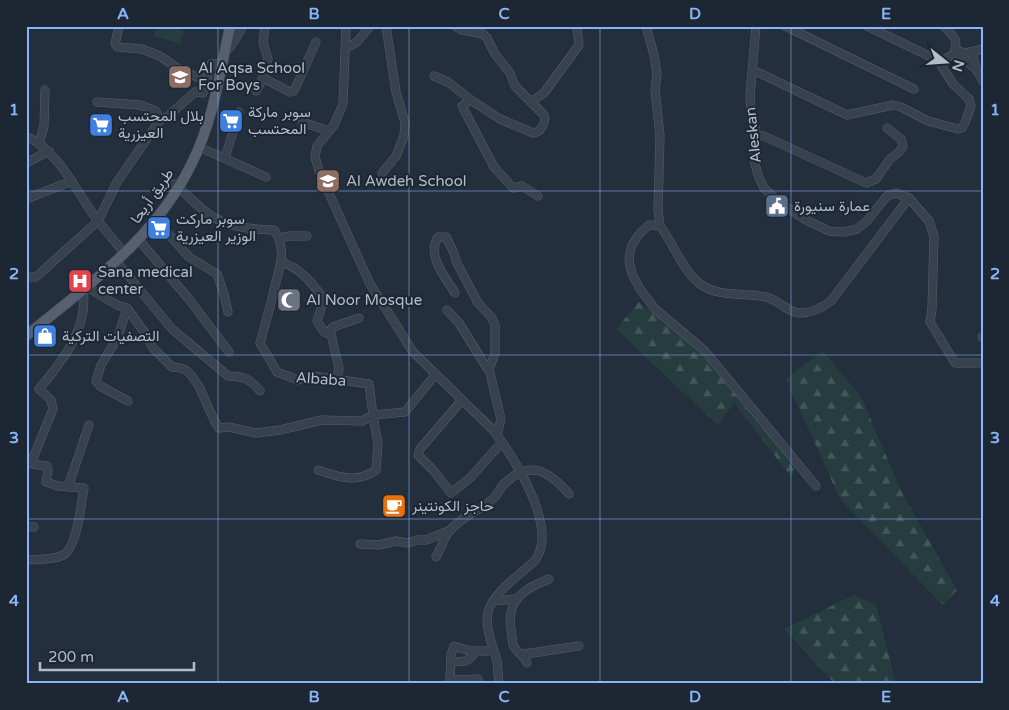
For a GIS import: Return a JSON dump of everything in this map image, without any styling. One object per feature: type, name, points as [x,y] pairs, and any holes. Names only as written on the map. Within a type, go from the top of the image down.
[{"type":"main road","name":"طريق أريحا","points":[[26,327],[121,250],[145,225],[192,165],[205,132],[214,99],[226,26]]},
{"type":"main road","name":"طريق أريحا","points":[[26,336],[117,262],[156,220],[176,186],[197,139],[217,64],[230,26]]},
{"type":"street","points":[[119,26],[115,44],[118,47],[142,49],[160,56],[180,70],[207,81]]},
{"type":"street","points":[[222,52],[231,46],[243,26]]},
{"type":"street","points":[[256,91],[263,78],[268,59],[263,43],[265,26]]},
{"type":"street","points":[[346,26],[343,104],[334,124],[317,146],[315,156],[319,171],[370,284],[413,352],[497,435],[538,508],[542,527],[540,551],[535,560],[510,582],[489,610],[487,622],[498,670],[498,684]]},
{"type":"street","points":[[346,48],[357,42],[370,26]]},
{"type":"street","points":[[382,172],[396,156],[404,136],[405,123],[395,83],[386,26]]},
{"type":"street","points":[[434,76],[448,82],[500,119],[533,134],[536,133],[546,119],[532,101],[515,86],[510,73],[494,54],[487,38],[483,34],[462,30],[455,26]]},
{"type":"street","points":[[532,101],[544,93],[579,45],[578,26]]},
{"type":"street","points":[[646,26],[657,74],[655,89],[660,136],[658,210],[660,226],[693,278],[701,285],[711,289],[731,294],[748,293],[768,297],[782,303],[790,311],[800,313],[812,311],[831,301],[909,198],[929,221],[934,236],[933,300],[930,322],[955,363],[983,364]]},
{"type":"street","name":"Aleskan","points":[[756,26],[750,96],[755,135],[755,164],[764,188],[776,200],[806,220],[829,231],[844,232],[857,229],[866,222],[887,196],[896,193],[909,198]]},
{"type":"street","points":[[785,26],[914,89]]},
{"type":"street","points":[[867,26],[938,60],[950,57],[956,46]]},
{"type":"street","points":[[944,26],[955,38],[956,46],[976,69]]},
{"type":"street","points":[[263,78],[290,92],[294,91],[316,42]]},
{"type":"street","points":[[956,46],[966,53],[983,49]]},
{"type":"street","points":[[972,52],[976,69],[983,81]]},
{"type":"street","points":[[753,70],[847,115],[893,105],[901,107],[928,121],[958,129],[962,128],[971,106],[969,99],[953,84],[938,60]]},
{"type":"street","points":[[26,277],[36,277],[98,221],[117,182],[160,120],[167,117],[195,92],[203,93],[211,64],[217,64]]},
{"type":"street","points":[[39,144],[44,126],[45,90]]},
{"type":"street","points":[[471,100],[462,106],[494,167],[513,188],[522,186],[538,196]]},
{"type":"street","points":[[97,102],[140,105],[156,112],[160,120]]},
{"type":"street","points":[[225,158],[239,112]]},
{"type":"street","points":[[302,122],[329,131]]},
{"type":"street","points":[[755,135],[764,136],[866,184],[876,179],[890,159],[903,146],[901,139],[887,128]]},
{"type":"street","points":[[26,136],[49,151],[72,181],[98,221],[121,250]]},
{"type":"street","points":[[199,148],[266,176]]},
{"type":"street","points":[[26,163],[49,151]]},
{"type":"street","points":[[26,199],[72,181]]},
{"type":"street","points":[[176,186],[210,215],[226,224],[255,230],[274,230],[279,238],[308,236]]},
{"type":"street","points":[[156,220],[189,257],[217,274],[228,312]]},
{"type":"street","points":[[660,226],[649,225],[640,233],[632,245],[629,261],[632,274],[640,289],[655,309],[705,351],[816,486]]},
{"type":"street","points":[[456,294],[439,268],[434,251],[435,242],[438,237],[446,237],[478,303],[492,318],[495,325],[495,354],[489,369]]},
{"type":"street","name":"Albaba","points":[[279,238],[282,251],[280,271],[260,343],[277,372],[298,380],[313,376],[369,384],[373,416]]},
{"type":"street","points":[[139,240],[188,298],[229,352]]},
{"type":"street","points":[[117,262],[172,329],[228,376],[238,376],[253,382],[260,391]]},
{"type":"street","points":[[281,262],[292,266],[313,284],[324,299],[317,321],[324,332],[331,334],[339,368],[337,378]]},
{"type":"street","points":[[26,560],[61,556],[68,552],[72,546],[84,488],[68,487],[46,482],[47,466],[32,464],[32,458],[54,409],[51,400],[39,389],[60,363],[73,341],[79,327],[85,303],[85,289],[127,308],[153,348],[172,367],[187,370],[219,428],[229,427],[256,433],[280,430],[322,420],[362,421],[373,416],[405,412],[435,375]]},
{"type":"street","points":[[127,308],[118,337],[102,365],[96,381],[100,386],[128,401]]},
{"type":"street","points":[[447,310],[459,323],[489,369],[500,419],[497,435]]},
{"type":"street","points":[[328,333],[333,327],[359,318]]},
{"type":"street","points":[[462,401],[420,449],[418,454],[451,493],[470,478],[502,442]]},
{"type":"street","points":[[318,470],[342,478],[355,478],[366,477],[376,470],[378,444],[373,416]]},
{"type":"street","points":[[68,487],[89,425]]},
{"type":"street","points":[[436,557],[451,530],[495,496],[503,485],[520,473],[539,470],[556,479],[569,494]]},
{"type":"street","points":[[360,544],[379,545],[396,541],[426,540],[451,530]]},
{"type":"street","points":[[527,663],[525,657],[513,645],[510,617],[516,599],[523,592],[537,583],[549,579]]},
{"type":"street","points":[[494,601],[516,599]]},
{"type":"street","points":[[478,680],[450,679],[454,646],[475,652],[494,651]]},
{"type":"street","points":[[521,654],[579,646]]},
{"type":"street","points":[[451,661],[465,662],[471,659],[475,652]]},
{"type":"green space","points":[[157,26],[169,26],[184,31],[180,44],[154,36]]},
{"type":"green space","points":[[639,302],[722,369],[796,460],[792,478],[734,403],[718,425],[616,329]]},
{"type":"green space","points":[[822,351],[861,396],[901,491],[957,590],[943,605],[840,499],[786,379]]},
{"type":"green space","points":[[854,595],[876,605],[896,684],[835,684],[784,629]]},
{"type":"place","name":"Al Aqsa School For Boys","points":[[180,77]]},
{"type":"place","name":"سوبر ماركة المحتسب","points":[[231,121]]},
{"type":"place","name":"بلال المحتسب العيزرية","points":[[101,125]]},
{"type":"place","name":"Al Awdeh School","points":[[328,181]]},
{"type":"place","name":"عمارة سنيورة","points":[[777,206]]},
{"type":"place","name":"سوبر ماركت الوزير العيزرية","points":[[159,228]]},
{"type":"place","name":"Sana medical center","points":[[80,281]]},
{"type":"place","name":"Al Noor Mosque","points":[[289,300]]},
{"type":"place","name":"التصفيات التركية","points":[[45,336]]},
{"type":"place","name":"حاجز الكونتينر","points":[[394,506]]}]
